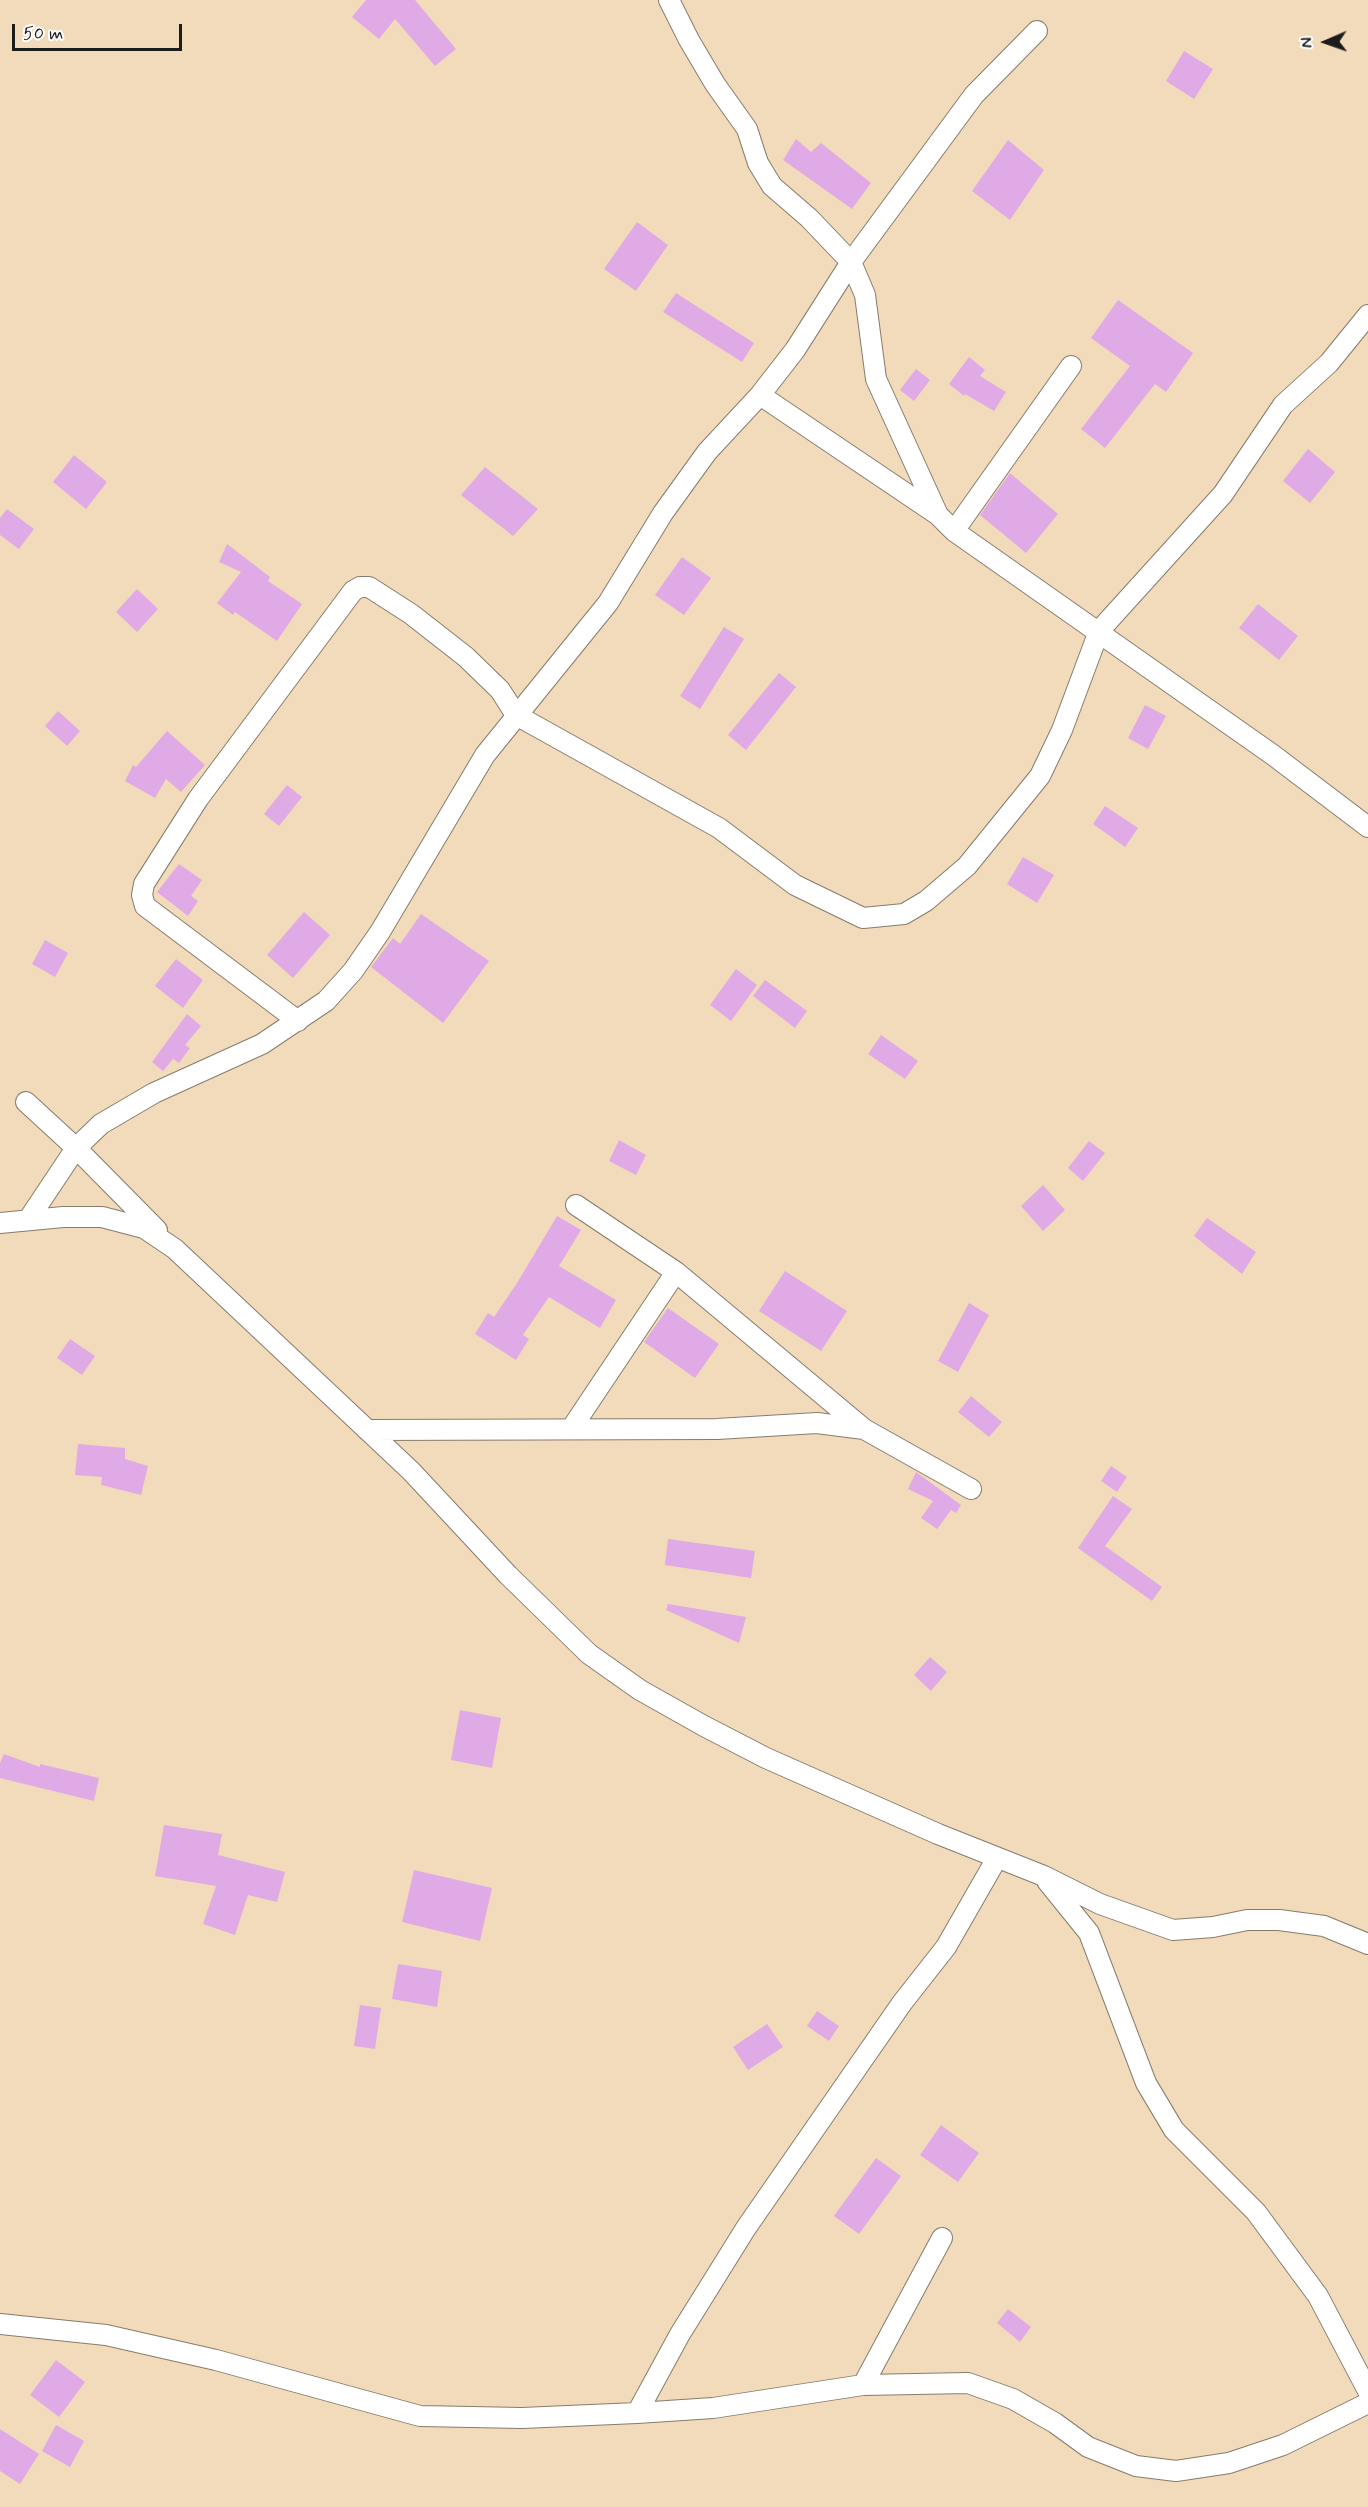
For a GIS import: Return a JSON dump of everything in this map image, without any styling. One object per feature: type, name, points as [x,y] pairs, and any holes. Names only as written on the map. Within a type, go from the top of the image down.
[{"type":"street","points":[[669,0],[689,40],[747,129],[758,164],[772,186],[809,218],[851,262],[865,295],[876,379],[938,515]]},
{"type":"street","points":[[28,1220],[76,1148],[101,1124],[153,1093],[262,1044],[326,1001],[353,971],[391,914],[485,755],[608,603],[663,513],[707,452],[760,395],[795,350],[851,262],[974,95],[1037,31]]},
{"type":"street","points":[[297,1021],[145,906],[142,895],[144,884],[198,799],[353,591],[360,587],[369,587],[411,614],[466,657],[500,690],[516,715],[719,828],[795,885],[863,918],[904,914],[926,901],[967,866],[1040,776],[1062,730],[1099,631],[1223,494],[1282,405],[1329,363],[1368,315]]},
{"type":"street","points":[[954,531],[1071,366]]},
{"type":"street","points":[[760,395],[938,515],[954,531],[1273,754],[1368,827]]},
{"type":"street","points":[[26,1102],[76,1148],[175,1249],[411,1471],[508,1575],[589,1654],[640,1690],[766,1758],[938,1834],[1044,1876],[1100,1904],[1173,1930],[1213,1927],[1246,1920],[1279,1920],[1324,1926],[1368,1944]]},
{"type":"street","points":[[576,1205],[676,1272],[864,1428],[971,1489]]},
{"type":"street","points":[[0,1223],[102,1217],[144,1228],[175,1249]]},
{"type":"street","points":[[571,1429],[676,1272]]},
{"type":"street","points":[[367,1430],[717,1430],[817,1423],[864,1428]]},
{"type":"street","points":[[637,2413],[680,2334],[746,2228],[902,2003],[946,1947],[997,1858]]},
{"type":"street","points":[[1044,1876],[1089,1933],[1146,2083],[1174,2130],[1256,2212],[1318,2296],[1368,2391]]},
{"type":"street","points":[[864,2385],[942,2238]]},
{"type":"street","points":[[0,2324],[106,2335],[216,2360],[420,2416],[522,2418],[637,2413],[713,2408],[864,2385],[969,2383],[1013,2399],[1055,2423],[1088,2447],[1136,2466],[1176,2471],[1228,2463],[1283,2445],[1368,2403]]},
{"type":"building","points":[[366,0],[415,0],[456,49],[435,66],[395,19],[379,39],[352,17]]},
{"type":"building","points":[[1184,51],[1213,69],[1194,99],[1166,81]]},
{"type":"building","points":[[796,139],[811,152],[821,143],[871,183],[852,209],[783,160]]},
{"type":"building","points":[[1008,140],[1044,170],[1010,220],[972,191]]},
{"type":"building","points":[[637,222],[668,245],[636,291],[604,269]]},
{"type":"building","points":[[676,293],[754,343],[742,362],[663,312]]},
{"type":"building","points":[[1118,300],[1193,353],[1166,392],[1155,384],[1105,448],[1081,429],[1130,366],[1091,338]]},
{"type":"building","points":[[969,357],[985,370],[980,376],[1006,392],[994,411],[965,394],[964,396],[949,384]]},
{"type":"building","points":[[916,369],[930,380],[914,401],[900,390]]},
{"type":"building","points":[[1308,449],[1335,472],[1310,503],[1283,481]]},
{"type":"building","points":[[74,455],[107,482],[86,509],[53,482]]},
{"type":"building","points":[[485,467],[538,509],[513,536],[461,495]]},
{"type":"building","points":[[1010,473],[1058,514],[1026,553],[980,515]]},
{"type":"building","points":[[7,509],[34,529],[19,549],[0,535],[0,518]]},
{"type":"building","points":[[227,544],[270,577],[268,581],[302,604],[277,641],[235,612],[233,615],[217,603],[241,572],[219,562]]},
{"type":"building","points":[[682,557],[711,578],[684,615],[655,595]]},
{"type":"building","points":[[137,589],[158,609],[137,632],[116,612]]},
{"type":"building","points":[[1258,604],[1298,636],[1279,660],[1239,628]]},
{"type":"building","points":[[724,627],[744,639],[700,709],[680,696]]},
{"type":"building","points":[[779,673],[796,687],[746,750],[728,735]]},
{"type":"building","points":[[1145,705],[1166,716],[1148,749],[1128,738]]},
{"type":"building","points":[[58,711],[80,731],[67,746],[45,726]]},
{"type":"building","points":[[167,731],[205,765],[181,792],[166,779],[155,798],[125,781],[133,765],[136,767]]},
{"type":"building","points":[[287,785],[302,797],[279,826],[264,814]]},
{"type":"building","points":[[1105,806],[1138,828],[1125,847],[1093,824]]},
{"type":"building","points":[[1023,857],[1054,875],[1037,903],[1007,884]]},
{"type":"building","points":[[179,864],[202,880],[191,896],[198,901],[188,916],[157,892]]},
{"type":"building","points":[[304,912],[330,935],[293,978],[267,955]]},
{"type":"building","points":[[421,914],[489,961],[443,1023],[371,967],[393,938],[400,944]]},
{"type":"building","points":[[45,940],[68,953],[55,977],[32,964]]},
{"type":"building","points":[[176,959],[203,980],[183,1008],[155,986]]},
{"type":"building","points":[[736,969],[757,985],[731,1021],[710,1005]]},
{"type":"building","points":[[765,980],[807,1011],[795,1028],[753,996]]},
{"type":"building","points":[[187,1014],[201,1026],[185,1045],[190,1048],[179,1063],[173,1059],[163,1071],[152,1062]]},
{"type":"building","points":[[881,1035],[918,1061],[905,1079],[868,1054]]},
{"type":"building","points":[[619,1140],[646,1155],[636,1175],[609,1161]]},
{"type":"building","points":[[1089,1141],[1105,1153],[1083,1181],[1068,1168]]},
{"type":"building","points":[[1043,1185],[1065,1210],[1043,1231],[1021,1206]]},
{"type":"building","points":[[557,1216],[581,1230],[559,1266],[616,1300],[600,1328],[549,1297],[523,1335],[529,1339],[516,1360],[475,1334],[488,1313],[494,1317]]},
{"type":"building","points":[[1207,1218],[1256,1252],[1242,1274],[1194,1236]]},
{"type":"building","points":[[785,1271],[847,1311],[821,1351],[759,1311]]},
{"type":"building","points":[[969,1303],[989,1315],[958,1372],[938,1361]]},
{"type":"building","points":[[668,1308],[719,1344],[695,1378],[644,1342]]},
{"type":"building","points":[[70,1339],[95,1356],[82,1375],[57,1358]]},
{"type":"building","points":[[971,1396],[1002,1422],[989,1437],[958,1412]]},
{"type":"building","points":[[78,1444],[125,1448],[125,1459],[148,1466],[141,1495],[101,1485],[102,1477],[75,1475]]},
{"type":"building","points":[[1111,1466],[1127,1477],[1117,1492],[1101,1481]]},
{"type":"building","points":[[916,1472],[961,1505],[956,1513],[951,1510],[937,1529],[921,1518],[933,1501],[908,1489]]},
{"type":"building","points":[[1113,1496],[1132,1509],[1105,1546],[1162,1587],[1152,1601],[1078,1548]]},
{"type":"building","points":[[668,1539],[755,1551],[751,1578],[665,1565]]},
{"type":"building","points":[[668,1604],[746,1617],[739,1643],[666,1610]]},
{"type":"building","points":[[930,1657],[947,1672],[931,1691],[914,1675]]},
{"type":"building","points":[[460,1710],[501,1718],[492,1768],[451,1760]]},
{"type":"building","points":[[4,1754],[40,1767],[40,1764],[99,1778],[94,1801],[0,1778],[0,1763]]},
{"type":"building","points":[[164,1825],[222,1834],[218,1855],[285,1872],[277,1902],[248,1895],[235,1935],[203,1924],[216,1886],[155,1876]]},
{"type":"building","points":[[414,1870],[492,1888],[480,1941],[402,1922]]},
{"type":"building","points":[[398,1964],[442,1971],[437,2007],[392,1999]]},
{"type":"building","points":[[360,2005],[381,2008],[375,2049],[354,2046]]},
{"type":"building","points":[[817,2011],[839,2026],[829,2041],[807,2026]]},
{"type":"building","points":[[767,2024],[783,2047],[748,2070],[733,2047]]},
{"type":"building","points":[[941,2125],[979,2153],[958,2182],[920,2155]]},
{"type":"building","points":[[876,2158],[901,2176],[859,2234],[834,2216]]},
{"type":"building","points":[[1008,2309],[1031,2327],[1020,2342],[997,2323]]},
{"type":"building","points":[[56,2360],[85,2382],[59,2417],[30,2395]]},
{"type":"building","points":[[56,2425],[84,2441],[70,2467],[42,2451]]},
{"type":"building","points":[[0,2429],[39,2454],[20,2484],[0,2471]]}]
